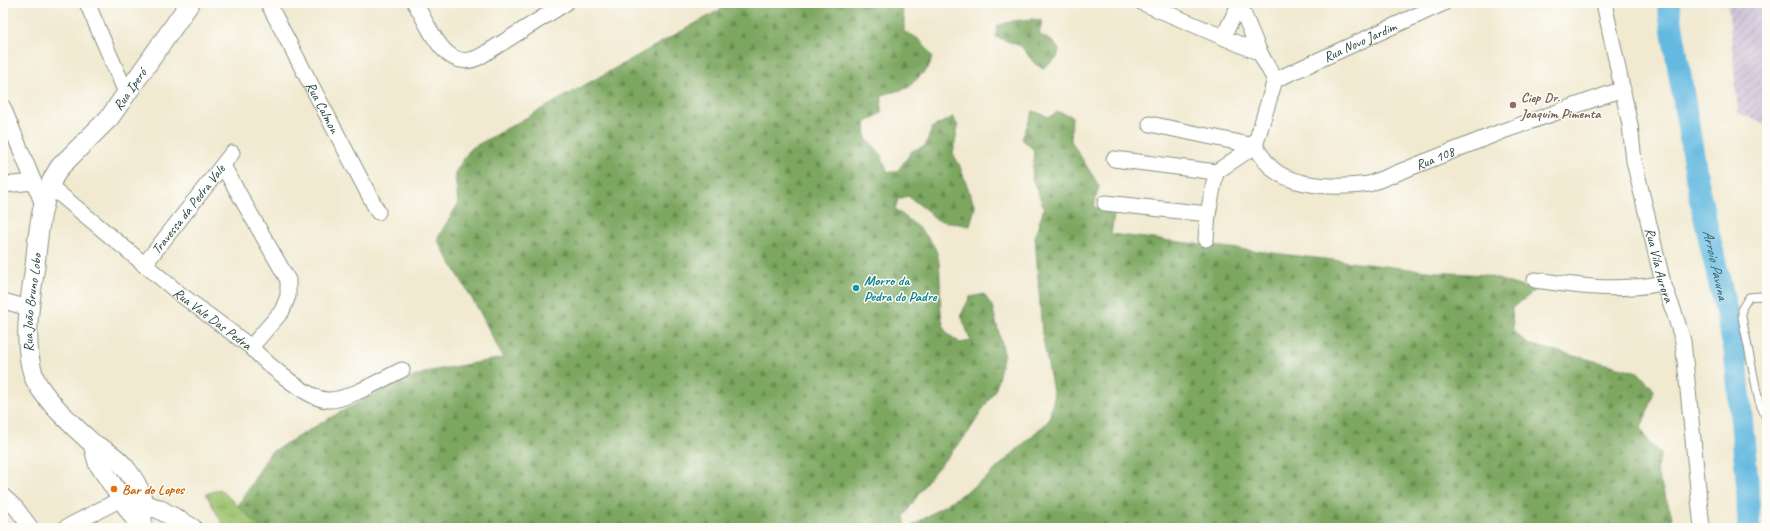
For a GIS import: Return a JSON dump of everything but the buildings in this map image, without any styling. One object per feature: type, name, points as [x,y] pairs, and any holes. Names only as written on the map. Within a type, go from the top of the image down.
[{"type":"street","points":[[87,3],[127,96]]},
{"type":"street","name":"Rua Iperó","points":[[60,167],[110,117],[127,96],[190,3]]},
{"type":"street","name":"Rua Calmon","points":[[268,3],[378,212]]},
{"type":"street","points":[[415,3],[443,49],[454,59],[467,61],[481,56],[566,3]]},
{"type":"street","points":[[1142,3],[1260,53]]},
{"type":"street","name":"Rua Novo Jardim","points":[[1275,80],[1444,3]]},
{"type":"street","name":"Rua Vila Aurora","points":[[1604,3],[1623,89],[1634,161],[1663,283],[1683,342],[1702,528]]},
{"type":"street","points":[[1223,37],[1239,4]]},
{"type":"street","points":[[1114,159],[1216,172],[1255,146],[1275,80],[1260,53],[1239,4]]},
{"type":"street","name":"Rua 108","points":[[1255,146],[1272,169],[1292,179],[1350,187],[1369,184],[1503,132],[1623,89]]},
{"type":"street","points":[[3,107],[42,184],[3,184]]},
{"type":"street","points":[[1150,124],[1255,146]]},
{"type":"street","name":"Travessa da Pedra Vale","points":[[144,265],[232,153]]},
{"type":"street","name":"Rua Vale Das Pedra","points":[[42,184],[251,347],[282,311],[288,296],[288,280],[223,166]]},
{"type":"street","name":"Rua João Bruno Lobo","points":[[60,167],[54,176],[42,184],[44,207],[37,242],[29,308],[28,336],[30,362],[35,379],[48,398],[93,444],[111,454],[121,464],[135,484],[143,504],[141,528]]},
{"type":"street","points":[[1206,239],[1208,214],[1216,172]]},
{"type":"street","points":[[1104,203],[1208,214]]},
{"type":"street","points":[[1535,280],[1577,286],[1631,288],[1663,283]]},
{"type":"street","points":[[3,301],[29,308]]},
{"type":"street","points":[[251,347],[261,358],[308,393],[328,400],[343,398],[402,370]]},
{"type":"street","name":"Rua João Bruno Lobo","points":[[93,444],[98,463],[141,528]]},
{"type":"street","points":[[3,496],[16,508],[31,528]]},
{"type":"street","points":[[65,528],[121,499],[159,509],[192,528]]},
{"type":"lane","points":[[1767,298],[1760,296],[1749,297],[1742,308],[1742,317],[1760,402],[1767,420]]},
{"type":"shaded area","points":[[1728,3],[1767,3],[1767,125],[1738,113]]},
{"type":"green space","points":[[732,3],[900,3],[904,19],[904,32],[921,41],[932,57],[929,67],[908,88],[882,95],[881,113],[865,123],[866,139],[879,151],[888,172],[897,172],[912,151],[925,146],[933,127],[953,117],[958,126],[953,154],[959,164],[975,207],[970,226],[936,220],[929,212],[908,196],[898,199],[895,209],[925,234],[934,246],[937,253],[940,273],[942,318],[944,327],[948,334],[960,343],[971,341],[961,315],[970,297],[984,294],[992,306],[1004,353],[996,388],[968,433],[929,478],[904,516],[906,528],[261,528],[238,506],[270,453],[389,386],[430,371],[503,358],[481,314],[437,239],[458,204],[455,173],[470,149]]},
{"type":"green space","points":[[1032,19],[1042,21],[1039,34],[1053,42],[1059,50],[1057,58],[1043,68],[1035,64],[1021,46],[996,37],[997,26],[1013,21]]},
{"type":"green space","points":[[1033,111],[1049,117],[1058,112],[1072,116],[1071,141],[1099,186],[1094,207],[1115,210],[1111,234],[1435,272],[1485,275],[1535,291],[1512,308],[1513,331],[1528,344],[1638,372],[1654,390],[1650,406],[1641,427],[1649,443],[1661,454],[1656,470],[1671,513],[1674,528],[909,528],[984,480],[1049,420],[1054,397],[1042,333],[1035,236],[1044,208],[1032,178],[1034,150],[1022,139]]},
{"type":"green space","points":[[220,489],[261,528],[225,528],[206,494]]},
{"type":"waterway","name":"Arroio Pavuna","points":[[1668,3],[1700,197],[1735,350],[1747,480],[1749,528]]},
{"type":"place","name":"Ciep Dr. Joaquim Pimenta","points":[[1513,105]]},
{"type":"place","name":"Morro da Pedra do Padre","points":[[856,288]]},
{"type":"place","name":"Bar do Lopes","points":[[114,489]]}]
